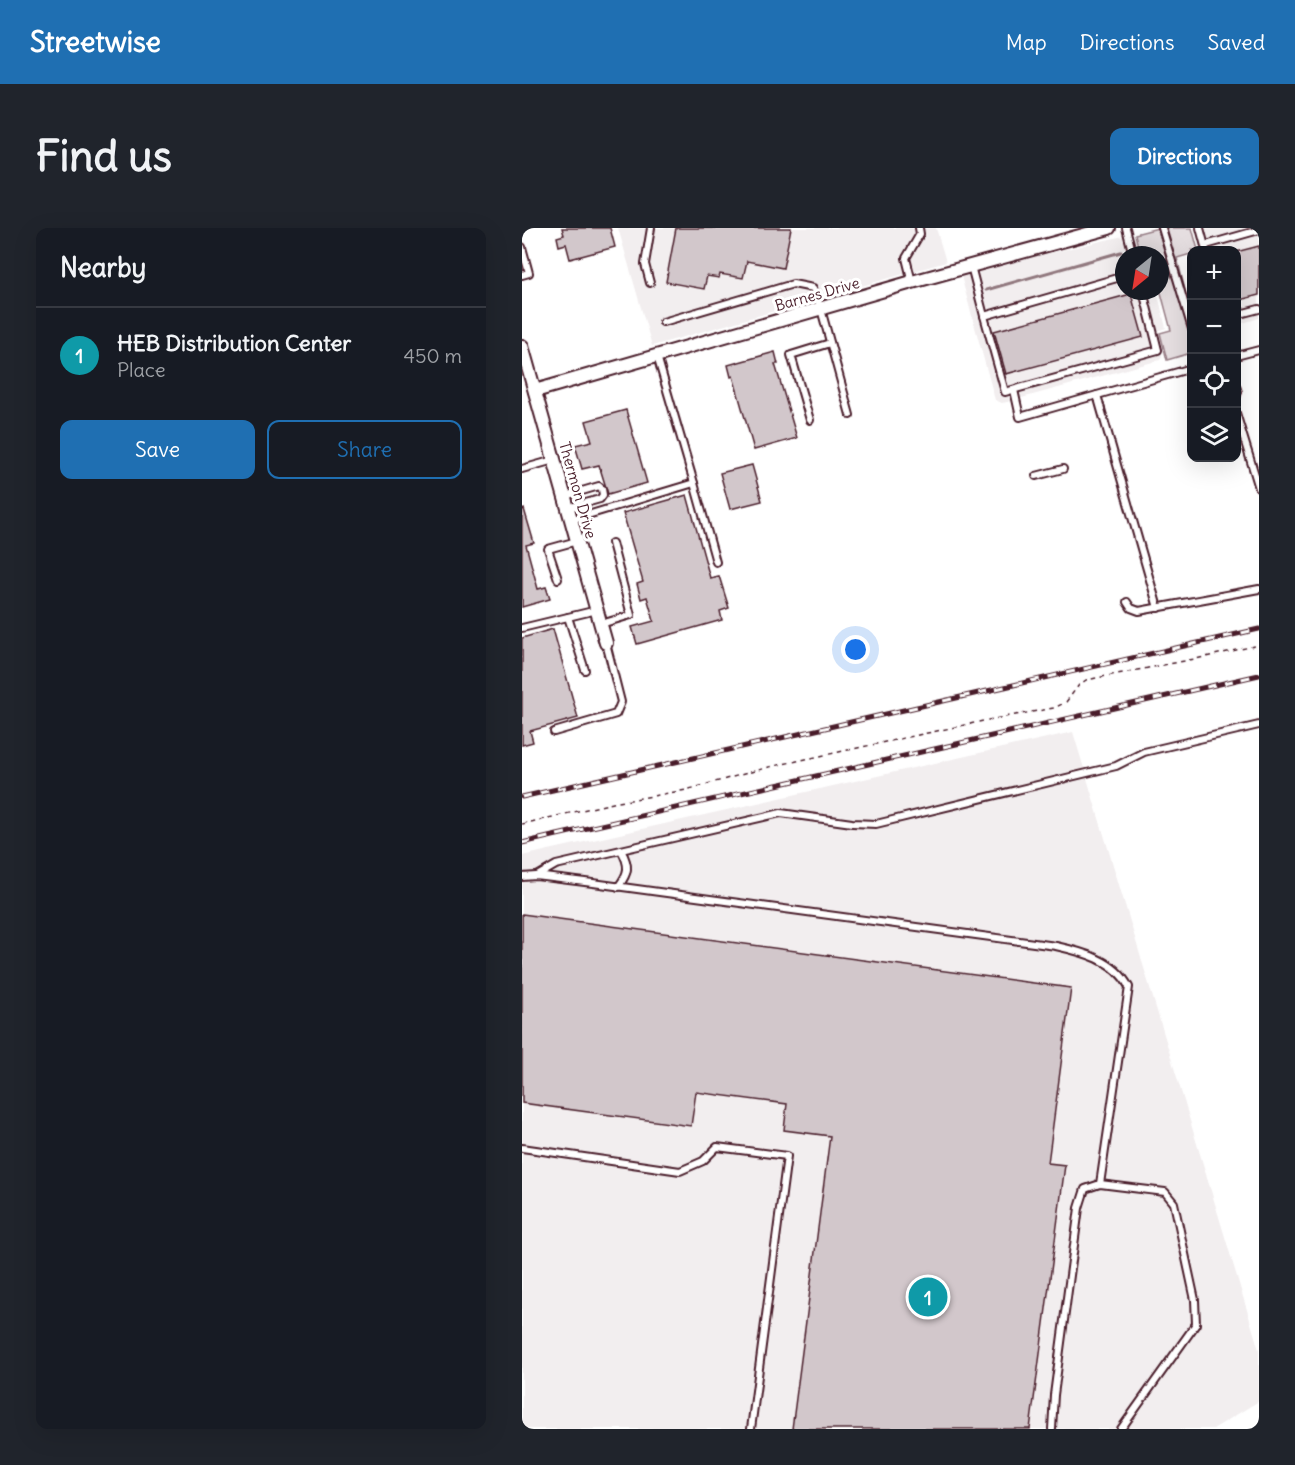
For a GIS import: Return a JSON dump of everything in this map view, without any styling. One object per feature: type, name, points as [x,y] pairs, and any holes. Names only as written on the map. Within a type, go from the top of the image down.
[{"type":"street","name":"Barnes Drive","points":[[535,391],[1089,231],[1109,228]]},
{"type":"street","name":"Thermon Drive","points":[[522,346],[525,370],[535,391],[606,643]]},
{"type":"lane","points":[[650,283],[645,264],[651,228]]},
{"type":"lane","points":[[912,282],[906,258],[921,234],[919,228]]},
{"type":"lane","points":[[1126,228],[1131,246]]},
{"type":"lane","points":[[1162,228],[1187,315]]},
{"type":"lane","points":[[1200,228],[1205,246]]},
{"type":"lane","points":[[1212,246],[1259,230]]},
{"type":"lane","points":[[522,246],[529,273],[522,275]]},
{"type":"lane","points":[[971,266],[1005,392],[1158,350],[1145,300]]},
{"type":"lane","points":[[984,316],[1115,279]]},
{"type":"lane","points":[[663,322],[793,284],[813,288],[850,416]]},
{"type":"lane","points":[[1241,314],[1259,309]]},
{"type":"lane","points":[[810,420],[791,355],[830,343]]},
{"type":"lane","points":[[1241,355],[1259,350]]},
{"type":"lane","points":[[657,356],[716,562]]},
{"type":"lane","points":[[1014,390],[1020,417],[1187,369]]},
{"type":"lane","points":[[1096,395],[1158,608]]},
{"type":"lane","points":[[1241,429],[1259,488]]},
{"type":"lane","points":[[522,469],[554,460]]},
{"type":"lane","points":[[1036,476],[1063,469]]},
{"type":"lane","points":[[568,508],[694,483]]},
{"type":"lane","points":[[599,486],[602,489],[603,495],[600,499],[568,508],[599,486]]},
{"type":"lane","points":[[558,579],[548,549],[577,541]]},
{"type":"lane","points":[[601,624],[631,615],[612,543]]},
{"type":"lane","points":[[1127,602],[1131,608],[1139,611],[1259,589]]},
{"type":"lane","points":[[522,628],[597,610]]},
{"type":"lane","points":[[568,617],[585,669]]},
{"type":"lane","points":[[554,732],[616,714],[621,702],[606,643]]},
{"type":"lane","points":[[536,876],[556,865],[781,813],[876,824],[1116,766],[1144,752],[1259,725]]},
{"type":"lane","points":[[618,887],[625,878],[628,867],[621,850]]},
{"type":"lane","points":[[522,877],[536,876],[1056,946],[1083,952],[1109,965],[1124,976],[1129,987],[1100,1184]]},
{"type":"lane","points":[[522,1148],[680,1171],[703,1161],[717,1147],[787,1156],[751,1429]]},
{"type":"lane","points":[[1052,1429],[1079,1208],[1085,1189],[1100,1184],[1165,1192],[1174,1203],[1195,1300],[1196,1324],[1121,1429]]},
{"type":"path","points":[[522,824],[613,803],[686,790],[770,767],[1054,708],[1066,702],[1079,685],[1086,680],[1195,660],[1259,645]]},
{"type":"shaded area","points":[[618,228],[936,228],[946,262],[652,346]]},
{"type":"shaded area","points":[[1158,228],[1192,228],[1197,246],[1187,246],[1187,255],[1177,258],[1187,298],[1187,354],[1167,360],[1160,333],[1171,330],[1163,300],[1169,300],[1169,246],[1138,246],[1135,234]]},
{"type":"shaded area","points":[[1198,228],[1259,228],[1259,318],[1241,324],[1241,246],[1202,246]]},
{"type":"shaded area","points":[[1132,234],[1136,246],[1115,246],[1115,300],[1159,300],[1166,328],[1157,331],[1162,356],[1160,360],[1007,402],[1002,403],[995,400],[961,276]]},
{"type":"shaded area","points":[[1073,732],[1259,1350],[1259,1401],[1213,1429],[522,1429],[522,856]]},
{"type":"building","points":[[562,228],[610,228],[615,247],[570,259],[566,244],[559,246],[557,237],[564,235]]},
{"type":"building","points":[[676,228],[791,228],[783,268],[747,261],[743,278],[720,274],[719,278],[707,276],[704,289],[666,282]]},
{"type":"building","points":[[1259,246],[1259,295],[1241,300],[1241,251]]},
{"type":"building","points":[[1115,298],[1133,300],[1143,337],[1006,374],[994,331]]},
{"type":"building","points":[[775,352],[778,364],[775,364],[797,438],[754,450],[728,365]]},
{"type":"building","points":[[626,410],[647,483],[608,494],[599,465],[582,469],[575,445],[592,441],[586,421]]},
{"type":"building","points":[[752,465],[762,501],[730,509],[720,473]]},
{"type":"building","points":[[687,495],[710,578],[719,576],[729,608],[720,611],[722,620],[637,644],[632,627],[654,621],[647,597],[641,599],[637,584],[643,582],[623,513]]},
{"type":"building","points":[[524,509],[534,543],[526,545],[538,589],[546,587],[550,599],[522,607],[522,510]]},
{"type":"building","points":[[553,629],[578,718],[530,731],[533,742],[522,745],[522,638]]},
{"type":"building","points":[[522,914],[1071,988],[1048,1163],[1065,1165],[1030,1429],[792,1429],[830,1136],[784,1130],[787,1104],[696,1092],[691,1126],[522,1103]]},
{"type":"waterway","points":[[986,290],[1115,254]]},
{"type":"railway","points":[[522,797],[1259,629]]},
{"type":"railway","points":[[522,843],[1259,675]]},
{"type":"place","name":"HEB Distribution Center","points":[[928,1297]]}]
